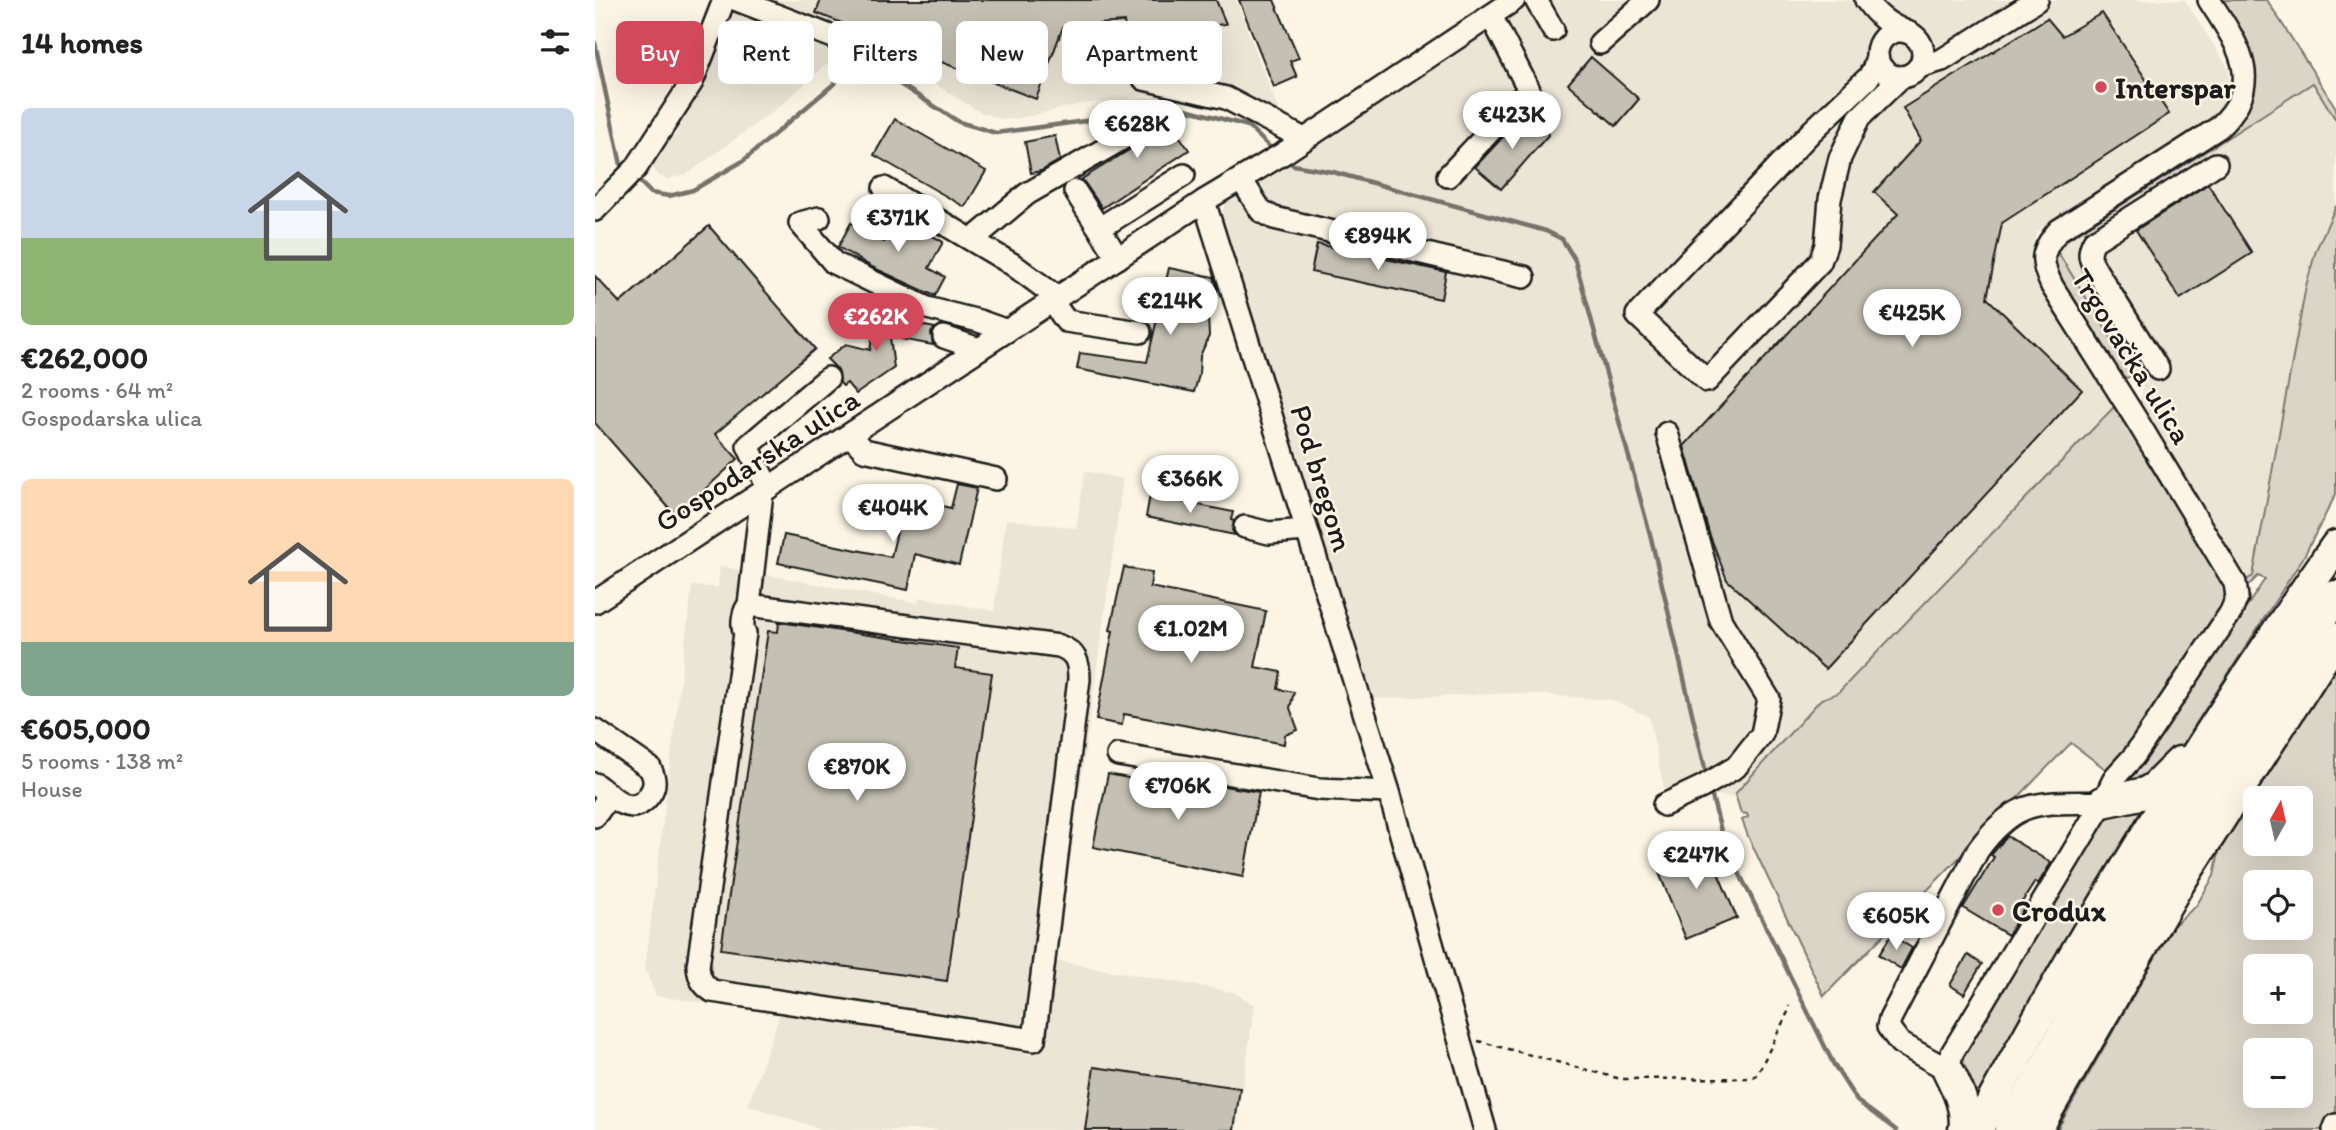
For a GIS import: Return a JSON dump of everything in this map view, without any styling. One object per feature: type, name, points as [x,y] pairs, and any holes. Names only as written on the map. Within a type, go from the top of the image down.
[{"type":"highway","points":[[1977,1130],[2114,886],[2270,641],[2336,546]]},
{"type":"highway","points":[[2010,1130],[2111,948],[2229,756],[2336,596]]},
{"type":"highway","points":[[2036,1130],[2176,887],[2336,638]]},
{"type":"highway","points":[[2109,789],[2145,793],[2210,737]]},
{"type":"highway","points":[[1948,1070],[1963,1107],[1964,1130]]},
{"type":"street","points":[[595,210],[631,173],[692,82],[724,0]]},
{"type":"street","points":[[737,0],[779,8],[828,34]]},
{"type":"street","name":"Gospodarska ulica","points":[[595,602],[1514,0]]},
{"type":"street","points":[[1537,0],[1553,30]]},
{"type":"street","points":[[1600,43],[1648,0]]},
{"type":"street","points":[[1870,6],[1879,31],[1877,54],[1888,74],[1910,72],[1942,60],[2037,0]]},
{"type":"street","name":"Trgovačka ulica","points":[[2109,789],[2231,612],[2237,597],[2235,583],[2052,286],[2044,270],[2043,260],[2048,242],[2059,230],[2218,128],[2238,106],[2244,84],[2245,66],[2235,41],[2209,0]]},
{"type":"street","points":[[1870,6],[1889,25],[1908,33],[1918,41],[1923,54],[1910,72],[1859,118],[1840,158],[1829,199],[1826,245],[1821,262],[1707,381],[1637,315],[1812,131],[1868,78],[1873,70],[1879,44],[1888,34],[1901,31],[1908,33]]},
{"type":"street","points":[[1448,176],[1528,90],[1491,16]]},
{"type":"street","points":[[1166,84],[1226,98],[1304,139]]},
{"type":"street","points":[[972,240],[1027,194],[1122,139]]},
{"type":"street","points":[[2158,369],[2097,272],[2090,259],[2090,249],[2094,241],[2216,164]]},
{"type":"street","points":[[1100,228],[1184,175]]},
{"type":"street","points":[[1241,179],[1261,211],[1274,218],[1524,277]]},
{"type":"street","points":[[884,188],[1012,264],[1055,300],[1066,321],[1140,332]]},
{"type":"street","points":[[1076,191],[1118,258]]},
{"type":"street","name":"Pod bregom","points":[[1204,201],[1387,783],[1485,1130]]},
{"type":"street","points":[[819,218],[800,223],[834,263],[927,308],[1007,331]]},
{"type":"street","points":[[944,337],[979,349]]},
{"type":"street","points":[[749,605],[1059,646],[1076,656],[1079,679],[1034,1041],[712,991],[704,986],[699,978],[698,966],[745,633],[750,629],[753,610],[749,605],[765,491],[748,446],[828,378]]},
{"type":"street","points":[[1664,805],[1736,767],[1762,734],[1769,699],[1721,621],[1667,433]]},
{"type":"street","points":[[850,435],[864,450],[996,479]]},
{"type":"street","points":[[1245,527],[1269,533],[1306,530]]},
{"type":"street","points":[[595,730],[650,768],[655,778],[653,789],[644,803],[633,807],[622,804],[603,789],[595,816]]},
{"type":"street","points":[[1118,755],[1319,789],[1387,783]]},
{"type":"street","points":[[2109,789],[1952,1053],[1948,1070],[1900,1043],[1888,1027],[1890,1019],[1978,849],[1993,829],[2022,808],[2109,789]]},
{"type":"path","points":[[1471,1039],[1621,1079],[1750,1078],[1757,1075],[1762,1068],[1789,1006]]},
{"type":"shaded area","points":[[735,0],[1236,0],[1285,127],[1272,138],[1242,111],[1178,91],[1077,105],[1017,119],[1000,119],[978,111],[935,84],[942,84],[942,21],[828,21],[828,64],[814,75],[814,21],[726,21]]},
{"type":"shaded area","points":[[1526,0],[2185,0],[2228,68],[2230,82],[2227,96],[2214,115],[2046,224],[2037,233],[2032,245],[2031,270],[2037,282],[2115,406],[1838,693],[1821,699],[1732,797],[1664,789],[1649,717],[1612,700],[1517,693],[1373,699],[1221,226],[1221,215],[1231,196]]},
{"type":"shaded area","points":[[2218,0],[2267,0],[2336,108],[2336,120],[2313,83],[2059,245],[2057,251],[2134,374],[2127,378],[2118,374],[2052,266],[2057,243],[2248,98]]},
{"type":"shaded area","points":[[718,41],[718,84],[804,84],[779,107],[686,175],[668,179],[658,175],[649,163],[674,136],[700,84],[704,84],[704,74]]},
{"type":"shaded area","points":[[2313,83],[2336,120],[2336,206],[2316,250],[2253,576],[2245,581],[2143,416],[2140,401],[2143,388],[2057,251],[2059,245]]},
{"type":"shaded area","points":[[2336,206],[2336,494],[2303,558],[2175,756],[2148,779],[2121,784],[2123,778],[2134,775],[2143,763],[2265,579],[2258,576],[2249,585],[2244,583],[2141,415],[2140,401],[2143,416],[2246,580],[2253,576],[2306,286],[2316,250]]},
{"type":"shaded area","points":[[2111,402],[2116,404],[2137,433],[2147,461],[2219,576],[2225,589],[2225,603],[2129,751],[2108,771],[2071,743],[1824,996],[1748,836],[1742,820],[1748,817],[1747,814],[1741,813],[1735,794],[1821,699],[1838,693],[2115,406]]},
{"type":"shaded area","points":[[1085,471],[1123,479],[1056,961],[1233,992],[1255,1005],[1236,1130],[823,1130],[748,1105],[780,1014],[656,996],[645,969],[692,586],[718,587],[720,566],[918,603],[919,597],[994,611],[1006,519],[1076,528]]},
{"type":"shaded area","points":[[2336,666],[2336,1116],[2329,1130],[2057,1130],[2173,926],[2196,906],[2214,876],[2221,841],[2243,808],[2243,856],[2313,856],[2313,786],[2257,786]]},
{"type":"shaded area","points":[[2152,798],[1975,1104],[1957,1066],[2114,806]]},
{"type":"building","points":[[821,0],[1216,0],[1226,24],[1222,24],[1222,21],[1062,21],[1062,30],[1048,67],[1048,21],[956,21],[956,68],[942,62],[942,21],[836,21],[816,13]]},
{"type":"building","points":[[1239,0],[1274,0],[1299,58],[1290,61],[1297,77],[1274,87]]},
{"type":"building","points":[[2102,13],[2169,114],[2002,223],[1987,298],[2082,390],[1825,669],[1727,580],[1709,533],[1684,446],[1898,214],[1874,192],[1921,140],[1903,108],[2047,18],[2062,36]]},
{"type":"building","points":[[1591,57],[1639,99],[1616,126],[1568,84]]},
{"type":"building","points":[[998,84],[1042,84],[1036,99]]},
{"type":"building","points":[[1525,113],[1549,134],[1501,189],[1475,167]]},
{"type":"building","points":[[1165,115],[1189,150],[1102,208],[1082,179],[1129,150],[1158,128],[1133,133],[1128,127],[1116,126]]},
{"type":"building","points":[[895,119],[986,171],[965,207],[874,155]]},
{"type":"building","points":[[1055,136],[1060,160],[1041,171],[1031,173],[1025,142]]},
{"type":"building","points":[[2208,184],[2252,253],[2180,299],[2136,230]]},
{"type":"building","points":[[899,217],[943,242],[929,268],[945,277],[935,296],[872,267],[838,247],[851,223],[884,242]]},
{"type":"building","points":[[709,226],[815,349],[715,434],[738,459],[676,516],[595,423],[595,276],[620,303]]},
{"type":"building","points":[[1317,244],[1446,272],[1441,299],[1311,272]]},
{"type":"building","points":[[1169,268],[1214,277],[1217,288],[1217,298],[1208,317],[1209,336],[1200,356],[1199,375],[1194,392],[1077,369],[1080,353],[1147,362]]},
{"type":"building","points":[[876,317],[935,328],[931,333],[933,345],[890,337],[894,368],[856,394],[847,383],[843,386],[840,383],[838,370],[827,359],[846,344],[870,350]]},
{"type":"building","points":[[957,484],[977,488],[959,565],[915,554],[908,590],[778,563],[784,535],[891,557],[905,498],[951,508]]},
{"type":"building","points":[[1150,495],[1233,512],[1231,520],[1234,521],[1232,530],[1235,535],[1146,517]]},
{"type":"building","points":[[1124,567],[1152,573],[1150,587],[1266,611],[1255,667],[1281,672],[1278,689],[1294,692],[1290,708],[1298,730],[1285,735],[1284,744],[1124,714],[1122,725],[1096,720],[1113,631],[1110,630]]},
{"type":"building","points":[[779,622],[958,648],[955,668],[992,673],[947,981],[721,949],[768,631],[778,632]]},
{"type":"building","points":[[1108,774],[1158,784],[1160,775],[1259,792],[1243,877],[1093,847]]},
{"type":"building","points":[[2007,836],[2051,863],[2022,902],[2026,904],[2008,935],[1963,908],[1994,857],[1991,855]]},
{"type":"building","points":[[1705,842],[1737,918],[1686,939],[1655,863]]},
{"type":"building","points":[[1891,935],[1912,948],[1901,969],[1879,955]]},
{"type":"building","points":[[1968,955],[1982,964],[1964,994],[1950,985]]},
{"type":"building","points":[[1094,1067],[1240,1088],[1234,1130],[1085,1130]]},
{"type":"waterway","points":[[595,43],[621,165],[627,170]]},
{"type":"waterway","points":[[636,178],[651,193],[669,196],[693,190],[743,161],[842,77],[863,69],[884,74],[959,122],[996,133],[1182,108],[1248,126],[1274,151]]},
{"type":"waterway","points":[[1287,160],[1293,165],[1333,172],[1546,231],[1562,239],[1575,260],[1651,538],[1707,777]]},
{"type":"waterway","points":[[1710,789],[1724,842],[1834,1065],[1857,1101],[1896,1130]]},
{"type":"place","name":"Interspar","points":[[2101,87]]},
{"type":"place","name":"Crodux","points":[[1998,910]]}]
